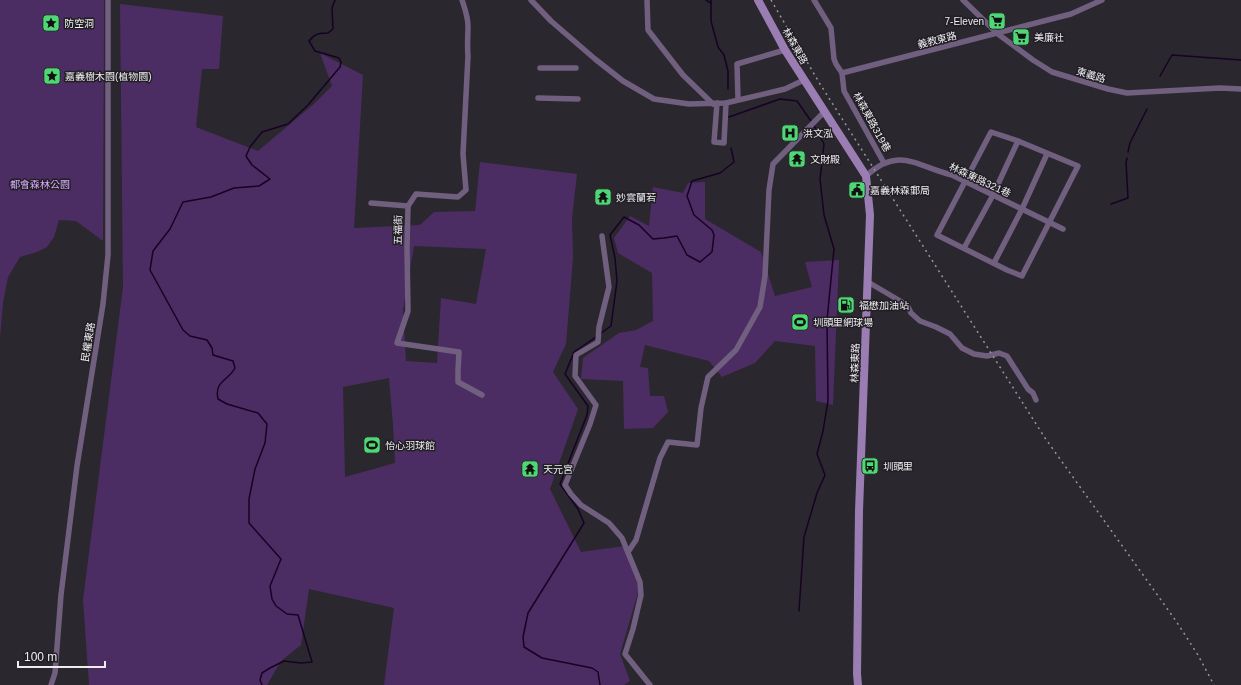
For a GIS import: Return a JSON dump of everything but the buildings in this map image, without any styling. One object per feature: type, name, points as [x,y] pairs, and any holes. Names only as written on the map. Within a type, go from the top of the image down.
[{"type":"main road","name":"林森東路","points":[[758,0],[785,50],[866,176],[870,215],[860,511],[858,685]]},
{"type":"street","name":"民權東路","points":[[51,685],[55,673],[61,595],[77,466],[103,304],[106,276],[108,222],[108,0]]},
{"type":"street","name":"五福街","points":[[462,0],[468,25],[468,56],[463,154],[466,190],[458,196],[416,194],[408,206],[408,311],[397,343],[459,352],[458,382],[482,395]]},
{"type":"street","points":[[531,0],[551,21],[595,60],[623,81],[654,99],[689,104],[726,103],[785,88],[804,80]]},
{"type":"street","points":[[647,0],[648,30],[683,75],[715,103]]},
{"type":"street","name":"林森東路319巷","points":[[814,0],[831,28],[834,59],[842,73],[844,91],[884,163]]},
{"type":"street","name":"東義路","points":[[963,0],[998,34],[1052,72],[1108,89],[1127,93],[1220,88],[1241,89]]},
{"type":"street","name":"義教東路","points":[[842,73],[1075,13],[1102,0]]},
{"type":"street","points":[[738,99],[737,64],[785,50]]},
{"type":"street","points":[[540,68],[576,68]]},
{"type":"street","points":[[538,98],[578,99]]},
{"type":"street","points":[[715,103],[714,142],[724,143],[726,103]]},
{"type":"street","points":[[628,552],[636,540],[660,458],[668,442],[697,445],[701,408],[708,377],[736,350],[760,307],[766,276],[768,190],[773,164],[825,111]]},
{"type":"street","points":[[991,132],[1018,141],[1078,166],[1022,276],[937,235],[991,132]]},
{"type":"street","points":[[964,248],[993,195],[1018,141]]},
{"type":"street","points":[[994,263],[1022,209],[1047,154]]},
{"type":"street","name":"林森東路321巷","points":[[866,176],[874,169],[891,160],[897,159],[913,161],[935,170],[952,174],[1063,229]]},
{"type":"street","points":[[371,203],[408,206]]},
{"type":"street","points":[[602,236],[609,287],[599,327],[598,342],[576,355],[575,376],[596,405],[590,424],[565,485],[581,505],[609,523],[622,538],[628,552],[640,582],[641,595],[625,654],[650,685]]},
{"type":"street","points":[[868,282],[907,305],[911,313],[920,321],[950,334],[962,348],[974,354],[987,356],[999,353],[1007,356],[1028,389],[1033,393],[1036,400]]},
{"type":"green space","name":"嘉義樹木園(植物園)","points":[[0,0],[104,0],[104,30],[103,241],[76,221],[59,220],[54,237],[47,247],[37,252],[20,257],[8,277],[3,303],[0,338]]},
{"type":"green space","points":[[120,4],[223,16],[219,69],[202,69],[196,127],[258,151],[315,103],[332,86],[320,53],[363,75],[354,228],[420,225],[434,212],[475,211],[480,162],[577,174],[572,218],[573,258],[566,344],[553,372],[578,409],[550,489],[581,552],[625,546],[640,586],[620,654],[630,681],[624,685],[384,685],[394,608],[309,589],[301,645],[281,661],[267,685],[89,685],[83,600],[123,287]],"holes":[[[414,246],[486,249],[476,304],[441,298],[437,363],[406,361],[403,310]],[[389,378],[395,463],[345,477],[343,387]]]},
{"type":"green space","points":[[705,182],[705,219],[761,252],[775,296],[812,287],[805,262],[839,260],[833,405],[816,401],[815,346],[775,341],[755,363],[722,377],[709,361],[645,345],[640,367],[648,368],[650,396],[664,396],[668,412],[653,428],[624,429],[623,381],[581,379],[583,358],[619,333],[636,330],[653,321],[652,273],[618,253],[614,238],[630,216],[649,226],[653,187],[683,193],[688,183]]},
{"type":"waterway","points":[[262,685],[260,680],[262,673],[284,661],[301,663],[312,662],[298,615],[287,614],[276,606],[272,599],[270,586],[281,559],[249,523],[249,499],[255,469],[265,443],[267,424],[258,413],[227,404],[218,399],[218,388],[235,368],[233,361],[213,355],[212,348],[207,340],[190,336],[183,330],[150,270],[153,251],[170,229],[183,202],[211,197],[234,188],[259,186],[270,179],[252,165],[246,156],[250,147],[262,132],[288,124],[308,105],[340,67],[341,62],[339,58],[315,51],[309,41],[315,35],[328,33],[333,29],[332,8],[335,0]]},
{"type":"waterway","points":[[706,0],[711,3]]},
{"type":"waterway","points":[[711,0],[711,21],[718,47],[724,55],[728,71],[728,89]]},
{"type":"waterway","points":[[1160,76],[1172,55],[1241,60]]},
{"type":"waterway","points":[[729,117],[780,99],[797,101],[811,121]]},
{"type":"waterway","points":[[1128,152],[1130,143],[1147,109]]},
{"type":"waterway","points":[[799,611],[804,537],[817,493],[825,475],[817,454],[823,431],[828,401],[827,320],[834,249],[824,215],[820,179],[824,144],[813,124]]},
{"type":"waterway","points":[[601,333],[611,326],[617,281],[615,258],[610,235],[624,217],[639,225],[653,239],[677,236],[687,255],[700,262],[712,252],[714,235],[712,230],[694,215],[687,196],[692,181],[720,173],[734,162],[731,148]]},
{"type":"waterway","points":[[1111,204],[1128,198],[1127,158]]},
{"type":"waterway","points":[[596,337],[574,352],[565,374],[588,406],[587,415],[560,484],[578,509],[584,523],[528,613],[523,637],[524,647],[542,658],[592,668],[598,672],[600,685]]},
{"type":"railway","points":[[771,0],[820,84],[1045,438],[1176,621],[1198,655],[1214,685]]},
{"type":"place","name":"7-Eleven","points":[[997,21]]},
{"type":"place","name":"防空洞","points":[[51,23]]},
{"type":"place","name":"美廉社","points":[[1021,37]]},
{"type":"place","name":"嘉義樹木園(植物園)","points":[[52,76]]},
{"type":"place","name":"洪文泓","points":[[790,133]]},
{"type":"place","name":"文財殿","points":[[797,159]]},
{"type":"place","name":"嘉義林森郵局","points":[[857,190]]},
{"type":"place","name":"妙雲蘭若","points":[[603,197]]},
{"type":"place","name":"福懋加油站","points":[[846,305]]},
{"type":"place","name":"圳頭里網球場","points":[[800,322]]},
{"type":"place","name":"怡心羽球館","points":[[372,445]]},
{"type":"place","name":"圳頭里","points":[[870,466]]},
{"type":"place","name":"天元宮","points":[[530,469]]},
{"type":"park label","name":"都會森林公園","points":[[40,184]]}]
